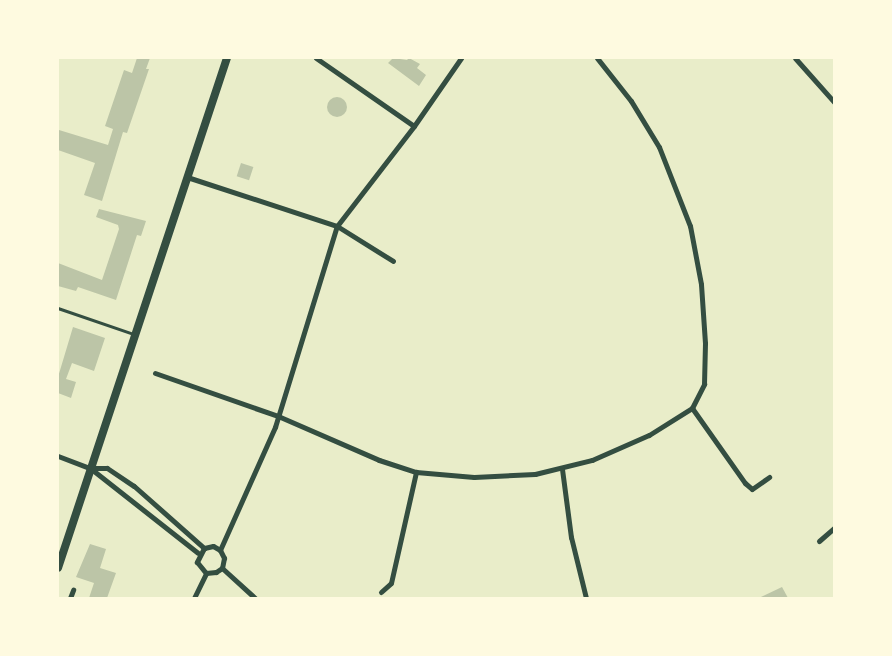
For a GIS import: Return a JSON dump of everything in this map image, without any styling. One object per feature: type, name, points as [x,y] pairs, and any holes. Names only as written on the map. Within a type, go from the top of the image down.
[{"type":"main road","points":[[58,568],[227,58]]},
{"type":"street","points":[[316,58],[414,126]]},
{"type":"street","points":[[206,573],[216,572],[222,568],[224,558],[220,550],[278,416],[337,226],[414,126],[461,58]]},
{"type":"street","points":[[155,373],[278,416],[347,448],[416,472],[482,477],[562,469],[618,450],[692,408],[704,384],[705,343],[701,284],[690,226],[659,147],[630,100],[597,58]]},
{"type":"street","points":[[795,58],[834,102]]},
{"type":"street","points":[[187,177],[337,226],[392,262]]},
{"type":"street","points":[[692,408],[752,489],[769,477]]},
{"type":"street","points":[[58,456],[90,468],[127,495],[198,553]]},
{"type":"street","points":[[90,468],[107,468],[134,486],[204,548],[220,550]]},
{"type":"street","points":[[562,469],[571,537],[586,598]]},
{"type":"street","points":[[382,592],[391,583],[416,472]]},
{"type":"street","points":[[819,541],[834,528]]},
{"type":"street","points":[[198,553],[204,548]]},
{"type":"street","points":[[198,553],[198,565],[206,573]]},
{"type":"street","points":[[222,568],[255,598]]},
{"type":"street","points":[[194,598],[206,573]]},
{"type":"street","points":[[70,598],[73,590]]},
{"type":"lane","points":[[58,308],[135,334]]},
{"type":"building","points":[[137,58],[150,58],[146,69],[149,69],[127,133],[123,132],[102,201],[84,195],[95,163],[58,150],[58,134],[59,130],[108,145],[113,129],[105,126],[124,70],[132,73]]},
{"type":"building","points":[[393,58],[407,60],[409,58],[420,64],[417,68],[426,75],[419,86],[388,63]]},
{"type":"building","points":[[337,97],[344,100],[347,107],[344,114],[337,117],[330,114],[327,107],[330,100]]},
{"type":"building","points":[[241,163],[253,167],[249,180],[237,176]]},
{"type":"building","points":[[99,209],[146,221],[141,236],[137,235],[116,300],[78,287],[76,291],[58,286],[58,263],[102,280],[119,229],[118,225],[96,217]]},
{"type":"building","points":[[73,327],[105,338],[94,371],[72,363],[66,379],[76,382],[71,398],[58,393],[58,377]]},
{"type":"building","points":[[90,544],[106,549],[100,568],[116,573],[107,598],[89,598],[94,583],[76,577]]},
{"type":"building","points":[[782,587],[788,598],[759,598]]}]
